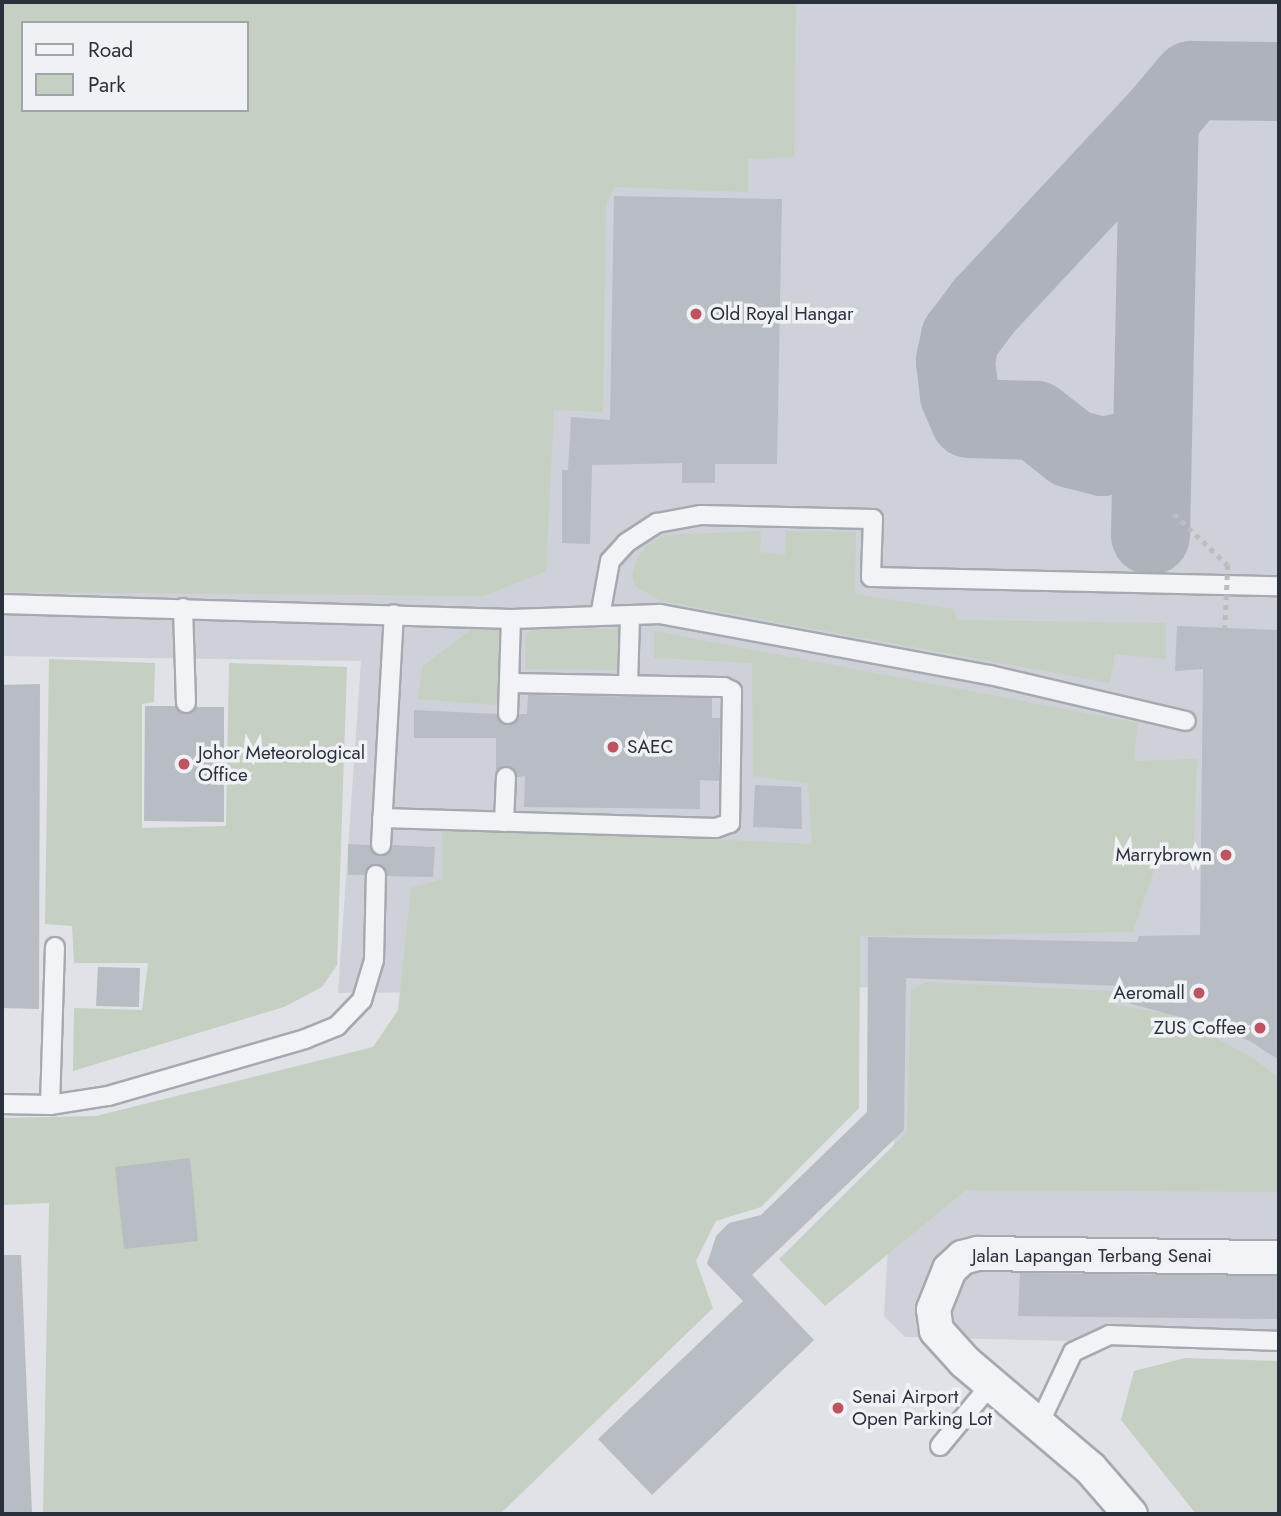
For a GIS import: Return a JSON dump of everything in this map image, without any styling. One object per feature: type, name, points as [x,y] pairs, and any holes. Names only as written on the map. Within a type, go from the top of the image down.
[{"type":"street","name":"Jalan Lapangan Terbang Senai","points":[[1130,1514],[1040,1422],[992,1383],[936,1329],[933,1308],[938,1289],[962,1256],[1014,1253],[1279,1257]]},
{"type":"lane","points":[[600,616],[610,561],[626,543],[656,523],[701,515],[873,519],[871,577],[1279,586]]},
{"type":"lane","points":[[2,604],[511,619],[660,614],[976,672],[1186,721]]},
{"type":"lane","points":[[183,608],[186,703]]},
{"type":"lane","points":[[381,845],[394,614]]},
{"type":"lane","points":[[628,685],[630,616]]},
{"type":"lane","points":[[508,714],[511,619]]},
{"type":"lane","points":[[382,818],[716,828],[730,822],[732,691],[628,685],[509,683]]},
{"type":"lane","points":[[504,822],[506,777]]},
{"type":"lane","points":[[2,1104],[50,1105],[108,1096],[305,1039],[337,1026],[362,1000],[374,960],[376,875]]},
{"type":"lane","points":[[50,1105],[55,947]]},
{"type":"lane","points":[[1040,1422],[1063,1368],[1073,1352],[1109,1335],[1279,1341]]},
{"type":"lane","points":[[940,1446],[992,1383]]},
{"type":"path","points":[[1174,514],[1228,565],[1225,629]]},
{"type":"shaded area","points":[[2,2],[1279,2],[1279,1346],[905,1337],[884,1316],[903,987],[338,993],[361,661],[2,656]]},
{"type":"green space","points":[[2,2],[796,2],[794,157],[748,159],[748,192],[615,187],[606,204],[603,412],[554,410],[546,571],[483,596],[2,592]]},
{"type":"green space","points":[[761,531],[760,552],[785,555],[786,531],[856,532],[855,594],[953,609],[957,620],[1166,623],[1166,659],[1115,654],[1110,683],[661,601],[635,586],[632,574],[637,559],[645,547],[664,535]]},
{"type":"green space","points":[[473,628],[499,629],[497,705],[418,699],[423,666]]},
{"type":"green space","points":[[535,628],[618,629],[618,670],[525,669],[526,634]]},
{"type":"green space","points":[[654,631],[1138,723],[1134,761],[1197,759],[1193,864],[1156,864],[1133,932],[860,936],[859,1108],[761,1207],[716,1221],[696,1261],[713,1308],[500,1514],[43,1514],[49,1203],[2,1205],[2,1118],[96,1116],[373,1047],[398,1010],[411,888],[443,879],[442,827],[812,844],[808,783],[753,776],[752,663],[654,658]]},
{"type":"green space","points":[[49,659],[155,663],[154,702],[142,704],[142,828],[226,826],[229,663],[347,667],[337,965],[322,987],[284,1007],[73,1071],[74,1008],[142,1010],[148,963],[74,963],[72,926],[45,924]]},
{"type":"green space","points":[[926,982],[1111,991],[1113,1004],[1170,1014],[1250,1056],[1279,1078],[1279,1192],[966,1190],[825,1306],[779,1259],[907,1132],[911,990]]},
{"type":"green space","points":[[1185,1358],[1279,1361],[1279,1514],[1196,1514],[1121,1420],[1134,1371]]},
{"type":"building","name":"Old Royal Hangar","points":[[614,196],[782,199],[777,464],[715,464],[715,483],[682,483],[682,463],[592,465],[590,544],[562,543],[562,470],[568,470],[571,417],[610,420]]},
{"type":"building","points":[[1177,626],[1279,630],[1279,1060],[1250,1041],[1202,1023],[1117,1000],[1121,986],[906,978],[904,1130],[752,1275],[814,1340],[652,1495],[598,1439],[743,1301],[707,1264],[716,1236],[729,1223],[761,1215],[867,1112],[868,937],[1137,942],[1139,936],[1200,935],[1203,669],[1175,671]]},
{"type":"building","points":[[40,684],[39,1009],[2,1008],[2,685]]},
{"type":"building","name":"SAEC","points":[[528,695],[712,698],[712,718],[720,718],[719,781],[700,780],[700,809],[524,807],[525,776],[517,777],[507,766],[496,773],[496,738],[414,738],[414,710],[497,714],[508,725],[519,714],[527,714]]},
{"type":"building","name":"Johor Meteorological Office","points":[[145,706],[175,706],[186,714],[197,707],[224,707],[224,822],[144,821]]},
{"type":"building","points":[[755,785],[801,787],[802,829],[753,827]]},
{"type":"building","points":[[348,844],[370,845],[381,856],[392,845],[435,847],[433,877],[387,876],[377,864],[365,875],[348,875]]},
{"type":"building","points":[[98,967],[140,968],[139,1007],[96,1006]]},
{"type":"building","points":[[190,1158],[198,1241],[124,1249],[115,1167]]},
{"type":"building","points":[[2,1255],[21,1255],[32,1514],[2,1514]]},
{"type":"building","points":[[1020,1273],[1279,1276],[1279,1319],[1018,1316]]},
{"type":"taxiway","points":[[1150,535],[1159,118],[1191,80],[1279,81]]},
{"type":"taxiway","points":[[1152,440],[1140,448],[1102,456],[1071,448],[1035,420],[969,418],[959,394],[955,360],[960,337],[984,305],[1159,118]]},
{"type":"place","name":"Old Royal Hangar","points":[[696,314]]},
{"type":"place","name":"SAEC","points":[[613,747]]},
{"type":"place","name":"Johor Meteorological Office","points":[[184,764]]},
{"type":"place","name":"Marrybrown","points":[[1226,855]]},
{"type":"place","name":"Aeromall","points":[[1199,993]]},
{"type":"place","name":"ZUS Coffee","points":[[1260,1028]]},
{"type":"place","name":"Senai Airport Open Parking Lot","points":[[838,1408]]}]
